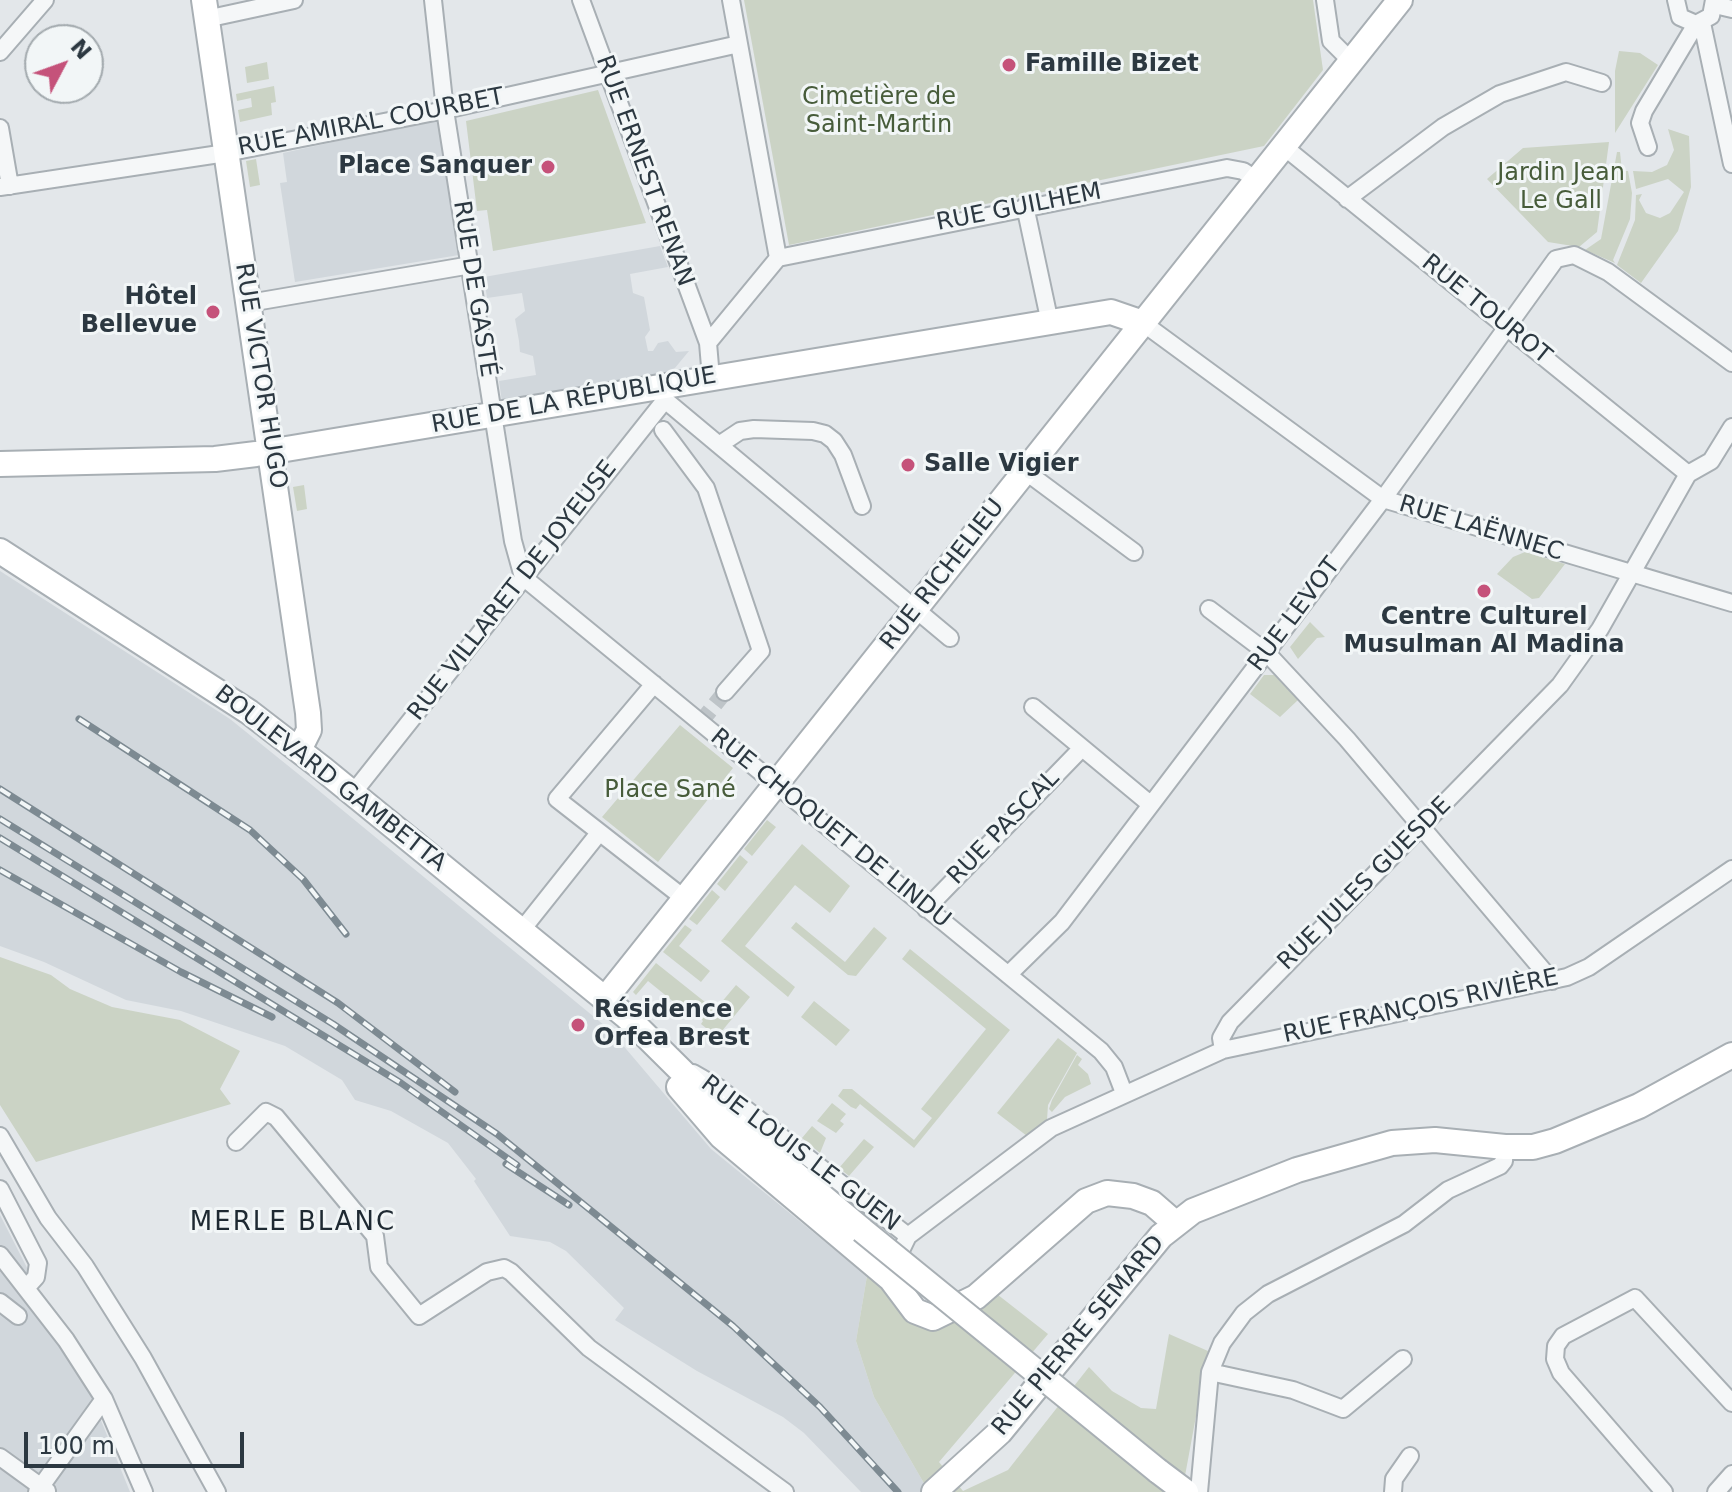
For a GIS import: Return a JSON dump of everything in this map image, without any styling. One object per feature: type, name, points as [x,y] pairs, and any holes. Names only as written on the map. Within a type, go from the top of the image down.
[{"type":"street","points":[[0,52],[45,0]]},
{"type":"street","points":[[205,10],[294,0]]},
{"type":"street","name":"RUE DE GASTÉ","points":[[433,0],[445,110],[513,541],[523,577]]},
{"type":"street","name":"RUE ERNEST RENAN","points":[[581,0],[708,343]]},
{"type":"street","points":[[711,378],[708,343],[778,258],[731,0]]},
{"type":"street","points":[[1325,0],[1331,41],[1351,61]]},
{"type":"street","name":"RUE RICHELIEU","points":[[605,999],[1400,0]]},
{"type":"street","points":[[1676,0],[1680,17],[1699,23]]},
{"type":"street","points":[[1648,147],[1640,123],[1644,111],[1699,23],[1711,16],[1714,2],[1732,9]]},
{"type":"street","name":"RUE VICTOR HUGO","points":[[205,10],[308,713],[309,730],[299,750]]},
{"type":"street","points":[[1699,23],[1732,164]]},
{"type":"street","name":"RUE AMIRAL COURBET","points":[[5,187],[226,153],[445,110],[739,44]]},
{"type":"street","points":[[1347,199],[1443,127],[1500,94],[1566,72],[1602,83]]},
{"type":"street","points":[[0,128],[5,187]]},
{"type":"street","name":"RUE TOUROT","points":[[1283,146],[1688,474]]},
{"type":"street","name":"RUE GUILHEM","points":[[778,258],[1025,206],[1227,168],[1243,171],[1257,180]]},
{"type":"street","points":[[1025,206],[1050,323]]},
{"type":"street","name":"RUE LEVOT","points":[[1008,975],[1062,922],[1383,499],[1546,268],[1565,255],[1574,255],[1608,272],[1732,363]]},
{"type":"street","points":[[249,303],[471,265]]},
{"type":"street","name":"RUE DE LA RÉPUBLIQUE","points":[[0,464],[215,459],[493,414],[664,394],[711,378],[1111,312],[1143,323]]},
{"type":"street","name":"RUE LAËNNEC","points":[[1143,323],[1383,499],[1728,604]]},
{"type":"street","points":[[664,394],[719,445],[950,638]]},
{"type":"street","name":"RUE VILLARET DE JOYEUSE","points":[[353,793],[664,394]]},
{"type":"street","points":[[1711,461],[1732,427]]},
{"type":"street","points":[[719,445],[740,431],[754,429],[825,434],[843,455],[862,506]]},
{"type":"street","points":[[663,430],[706,488],[761,651],[725,692]]},
{"type":"street","points":[[1688,474],[1732,451]]},
{"type":"street","points":[[1025,471],[1134,552]]},
{"type":"street","name":"RUE JULES GUESDE","points":[[1223,1050],[1221,1038],[1230,1022],[1560,685],[1586,651],[1688,474]]},
{"type":"street","name":"BOULEVARD GAMBETTA","points":[[0,551],[249,712],[299,750],[605,999],[678,1065],[734,1123],[1186,1492]]},
{"type":"street","name":"RUE CHOQUET DE LINDU","points":[[523,577],[1101,1051],[1114,1067],[1124,1093]]},
{"type":"street","points":[[1209,609],[1266,652],[1423,825],[1552,981]]},
{"type":"street","points":[[654,684],[557,799],[685,899]]},
{"type":"street","points":[[1033,707],[1150,804]]},
{"type":"street","name":"RUE PASCAL","points":[[926,909],[1082,748]]},
{"type":"street","points":[[521,931],[599,833]]},
{"type":"street","name":"RUE FRANÇOIS RIVIÈRE","points":[[1223,1050],[1552,981],[1589,967],[1732,869]]},
{"type":"street","name":"BOULEVARD GAMBETTA","points":[[605,999],[721,1136],[891,1279]]},
{"type":"street","points":[[908,1236],[1051,1128],[1223,1050]]},
{"type":"street","name":"RUE PIERRE SEMARD","points":[[934,1492],[1000,1432],[1175,1223],[1193,1211],[1257,1184],[1392,1143],[1435,1140],[1533,1147],[1600,1124],[1732,1055]]},
{"type":"street","name":"RUE LOUIS LE GUEN","points":[[678,1065],[719,1088],[908,1236],[891,1279]]},
{"type":"street","points":[[236,1142],[266,1112],[276,1117],[375,1236],[379,1267],[419,1316],[487,1272],[504,1268],[589,1348],[785,1492]]},
{"type":"street","points":[[0,1136],[48,1218],[85,1266],[143,1358],[217,1492]]},
{"type":"street","points":[[1199,1492],[1210,1372],[1222,1343],[1244,1313],[1268,1294],[1404,1224],[1448,1190],[1500,1166],[1505,1147]]},
{"type":"street","points":[[0,1189],[39,1269],[26,1288]]},
{"type":"street","points":[[891,1279],[901,1297],[915,1311],[933,1318],[976,1297],[1086,1201],[1107,1193],[1133,1196],[1152,1203],[1175,1223]]},
{"type":"street","points":[[11,1269],[23,1258],[29,1245]]},
{"type":"street","points":[[0,1255],[104,1399],[144,1492]]},
{"type":"street","points":[[1664,1492],[1561,1373],[1555,1359],[1556,1346],[1563,1336],[1635,1298],[1732,1403]]},
{"type":"street","points":[[0,1302],[18,1316]]},
{"type":"street","points":[[1210,1372],[1293,1390],[1343,1409],[1403,1359]]},
{"type":"street","points":[[0,1457],[42,1490],[104,1399]]},
{"type":"street","points":[[1393,1492],[1394,1479],[1410,1456]]},
{"type":"street","points":[[1716,1492],[1732,1474]]},
{"type":"shaded area","points":[[439,119],[459,255],[295,282],[280,183],[287,182],[283,153]]},
{"type":"shaded area","points":[[660,246],[668,267],[630,274],[633,293],[644,297],[650,330],[645,337],[648,351],[653,351],[658,343],[668,341],[676,352],[689,351],[670,374],[502,402],[499,381],[536,375],[533,356],[520,352],[515,319],[525,311],[522,293],[487,298],[484,277]]},
{"type":"shaded area","points":[[0,571],[230,719],[312,785],[610,1030],[711,1149],[867,1276],[856,1341],[874,1397],[929,1492],[861,1492],[804,1433],[783,1417],[697,1371],[615,1320],[624,1308],[566,1251],[550,1242],[510,1236],[474,1181],[476,1179],[448,1143],[391,1111],[355,1100],[342,1080],[285,1046],[181,1011],[126,1000],[44,962],[0,946]]},
{"type":"shaded area","points":[[0,1215],[85,1381],[130,1492],[0,1492]]},
{"type":"green space","name":"Cimetière de Saint-Martin","points":[[744,0],[1313,0],[1323,70],[1264,146],[789,245]]},
{"type":"green space","points":[[1619,51],[1640,53],[1658,65],[1615,133],[1615,71]]},
{"type":"green space","points":[[267,62],[269,79],[247,83],[245,67]]},
{"type":"green space","points":[[274,86],[276,102],[271,103],[272,115],[240,122],[238,110],[252,107],[251,98],[237,101],[236,94]]},
{"type":"green space","name":"Place Sanquer","points":[[598,90],[646,223],[493,251],[487,210],[477,211],[466,121]]},
{"type":"green space","points":[[1668,129],[1689,136],[1691,187],[1678,231],[1641,283],[1617,265],[1635,220],[1636,195],[1642,194],[1639,200],[1646,213],[1660,218],[1670,213],[1684,192],[1668,179],[1636,189],[1633,171],[1652,172],[1667,165],[1674,150]]},
{"type":"green space","name":"Jardin Jean Le Gall","points":[[1609,142],[1597,232],[1579,247],[1548,242],[1487,179],[1523,148]]},
{"type":"green space","points":[[1617,152],[1620,152],[1622,171],[1628,171],[1632,193],[1630,219],[1613,260],[1615,263],[1585,250],[1601,239]]},
{"type":"green space","points":[[256,159],[260,185],[250,187],[246,161]]},
{"type":"green space","points":[[304,485],[307,509],[297,511],[293,487]]},
{"type":"green space","points":[[1525,552],[1565,564],[1539,598],[1532,599],[1497,574],[1513,557]]},
{"type":"green space","points":[[1310,622],[1325,637],[1317,638],[1298,659],[1290,647]]},
{"type":"green space","points":[[1264,675],[1274,675],[1298,700],[1280,717],[1250,694]]},
{"type":"green space","name":"Place Sané","points":[[680,725],[733,768],[658,862],[602,817]]},
{"type":"green space","points":[[767,820],[776,827],[752,856],[744,849]]},
{"type":"green space","points":[[802,844],[850,886],[830,913],[795,885],[745,946],[795,987],[788,997],[721,941]]},
{"type":"green space","points":[[740,855],[748,862],[725,891],[717,884]]},
{"type":"green space","points":[[712,890],[720,897],[697,925],[689,919]]},
{"type":"green space","points":[[796,922],[845,962],[874,927],[887,938],[856,976],[848,975],[791,928]]},
{"type":"green space","points":[[685,925],[692,930],[679,946],[710,971],[701,982],[663,952]]},
{"type":"green space","points":[[910,949],[1010,1030],[914,1148],[860,1104],[856,1109],[838,1096],[843,1089],[852,1089],[914,1140],[932,1118],[921,1109],[986,1029],[902,959]]},
{"type":"green space","points":[[0,957],[51,975],[70,989],[112,1007],[180,1020],[240,1051],[220,1089],[231,1104],[36,1162],[0,1105]]},
{"type":"green space","points":[[656,963],[715,1010],[736,985],[750,997],[717,1037],[701,1024],[703,1021],[699,1017],[696,1020],[648,981],[636,995],[633,992]]},
{"type":"green space","points":[[814,1001],[850,1030],[836,1046],[801,1017]]},
{"type":"green space","points":[[1058,1038],[1077,1053],[1048,1105],[1047,1120],[1027,1136],[997,1113]]},
{"type":"green space","points":[[1077,1055],[1082,1059],[1078,1065],[1088,1074],[1091,1084],[1065,1097],[1052,1112],[1049,1109],[1052,1100]]},
{"type":"green space","points":[[832,1103],[846,1114],[840,1121],[844,1124],[836,1133],[817,1121]]},
{"type":"green space","points":[[812,1126],[826,1138],[820,1153],[802,1138]]},
{"type":"green space","points":[[864,1139],[874,1147],[849,1176],[839,1168]]},
{"type":"green space","points":[[874,1272],[894,1306],[921,1327],[942,1326],[993,1291],[1048,1334],[939,1462],[963,1491],[1008,1470],[1089,1367],[1112,1391],[1141,1408],[1156,1409],[1169,1334],[1208,1351],[1182,1492],[929,1492],[874,1397],[856,1341],[867,1276]]},
{"type":"tunnel","points":[[700,723],[725,692]]},
{"type":"railway","points":[[79,719],[250,830],[303,879],[346,934]]},
{"type":"railway","points":[[0,789],[338,1003],[455,1092]]},
{"type":"railway","points":[[0,819],[333,1024],[497,1134],[733,1326],[820,1407],[898,1492]]},
{"type":"railway","points":[[0,838],[401,1083],[517,1165]]},
{"type":"railway","points":[[0,870],[181,972],[272,1017]]},
{"type":"railway","points":[[506,1164],[569,1205]]},
{"type":"place","name":"Famille Bizet","points":[[1009,65]]},
{"type":"place","name":"Place Sanquer","points":[[548,167]]},
{"type":"place","name":"Hôtel Bellevue","points":[[213,312]]},
{"type":"place","name":"Salle Vigier","points":[[908,465]]},
{"type":"place","name":"Centre Culturel Musulman Al Madina","points":[[1484,591]]},
{"type":"place","name":"Résidence Orfea Brest","points":[[578,1025]]},
{"type":"district","name":"MERLE BLANC","points":[[293,1223]]}]
